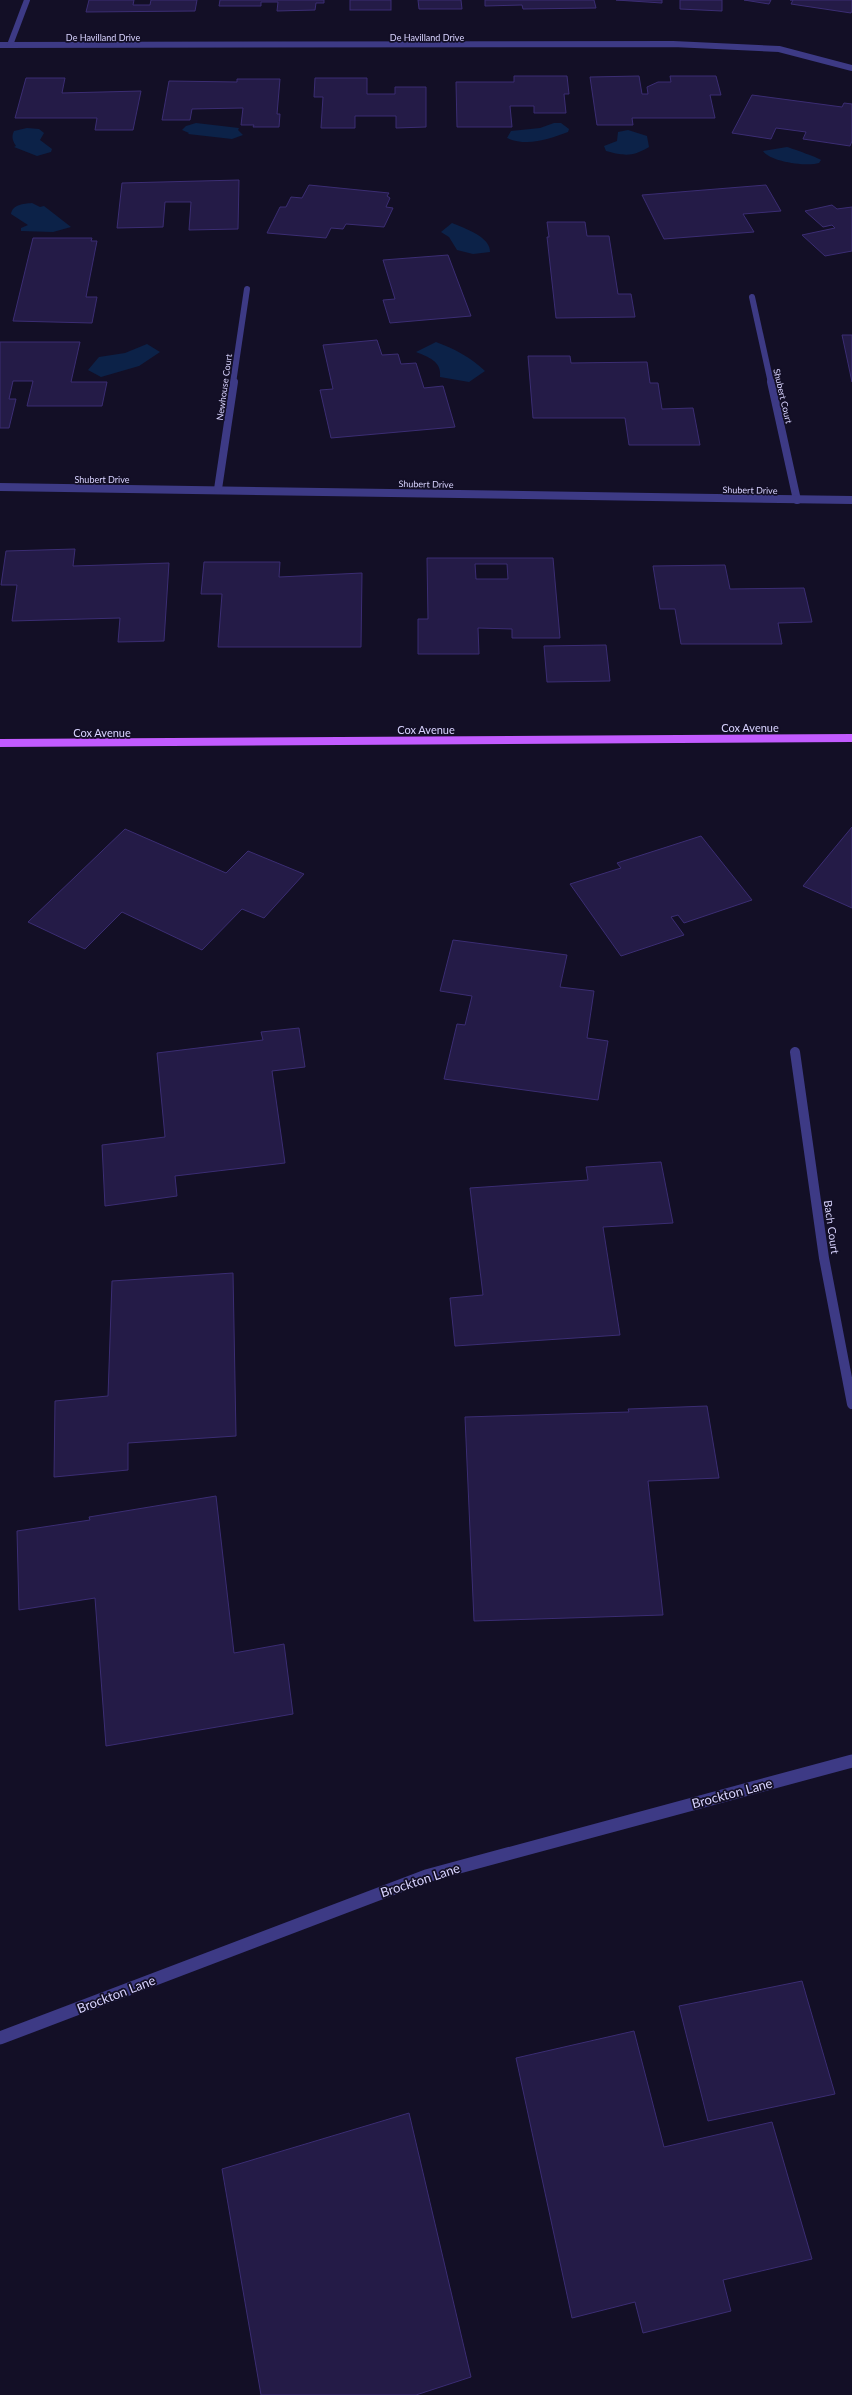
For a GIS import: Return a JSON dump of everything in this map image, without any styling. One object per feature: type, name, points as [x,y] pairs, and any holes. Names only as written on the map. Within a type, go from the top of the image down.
[{"type":"main road","name":"Cox Avenue","points":[[0,743],[852,738]]},
{"type":"street","points":[[10,45],[27,0]]},
{"type":"street","name":"De Havilland Drive","points":[[0,45],[673,44],[779,49],[852,68]]},
{"type":"street","name":"Newhouse Court","points":[[218,489],[247,289]]},
{"type":"street","name":"Shubert Court","points":[[752,297],[797,500]]},
{"type":"street","name":"Shubert Drive","points":[[0,487],[218,489],[852,500]]},
{"type":"street","name":"Bach Court","points":[[795,1052],[824,1258],[852,1404]]},
{"type":"street","name":"Brockton Lane","points":[[0,2038],[426,1876],[852,1761]]},
{"type":"water","points":[[196,123],[239,128],[238,130],[243,135],[232,139],[188,134],[189,133],[182,130],[186,126]]},
{"type":"water","points":[[554,123],[561,123],[569,129],[568,132],[531,142],[515,141],[507,138],[511,131],[540,128]]},
{"type":"water","points":[[27,128],[39,129],[44,133],[40,140],[52,149],[51,152],[37,156],[14,147],[16,146],[13,139],[14,131]]},
{"type":"water","points":[[628,130],[647,136],[649,147],[638,153],[628,155],[606,151],[604,146],[617,141],[618,132]]},
{"type":"water","points":[[787,147],[821,160],[819,163],[814,164],[790,163],[773,158],[763,151]]},
{"type":"water","points":[[32,203],[40,207],[44,206],[71,227],[53,232],[21,231],[21,228],[28,225],[11,214],[12,211],[16,206]]},
{"type":"water","points":[[452,223],[470,230],[482,238],[489,247],[490,252],[473,254],[457,250],[449,237],[441,232]]},
{"type":"water","points":[[436,342],[462,354],[485,371],[469,382],[440,377],[439,367],[436,363],[416,352]]},
{"type":"water","points":[[147,344],[160,352],[139,366],[101,377],[88,370],[99,357],[125,353]]},
{"type":"building","points":[[89,0],[134,0],[133,5],[150,5],[151,0],[197,0],[195,11],[86,12]]},
{"type":"building","points":[[220,0],[324,0],[324,3],[316,3],[315,10],[277,11],[278,2],[261,2],[261,6],[219,6]]},
{"type":"building","points":[[350,0],[391,0],[391,10],[350,10]]},
{"type":"building","points":[[418,0],[461,0],[462,9],[419,9]]},
{"type":"building","points":[[485,0],[594,0],[596,8],[523,9],[522,5],[485,6]]},
{"type":"building","points":[[616,0],[662,0],[662,3]]},
{"type":"building","points":[[680,0],[722,0],[722,11],[680,9]]},
{"type":"building","points":[[744,0],[771,0],[769,4]]},
{"type":"building","points":[[793,0],[852,0],[852,11],[851,13],[791,4]]},
{"type":"building","points":[[514,76],[567,76],[569,94],[564,94],[566,113],[534,113],[534,106],[510,106],[512,127],[457,127],[456,82],[514,82]]},
{"type":"building","points":[[639,76],[642,94],[648,94],[647,87],[658,82],[671,82],[670,76],[716,76],[721,95],[710,95],[715,118],[632,118],[633,125],[597,125],[590,77]]},
{"type":"building","points":[[26,78],[65,78],[62,93],[141,91],[133,130],[95,130],[97,118],[15,118]]},
{"type":"building","points":[[315,78],[367,78],[367,94],[395,94],[395,87],[426,87],[426,127],[396,128],[396,116],[355,116],[355,128],[321,128],[323,97],[314,97]]},
{"type":"building","points":[[237,79],[280,79],[277,114],[280,114],[279,127],[253,127],[254,125],[241,125],[243,108],[192,109],[190,120],[162,120],[169,81],[237,82]]},
{"type":"building","points":[[752,95],[842,107],[844,103],[852,104],[852,141],[850,146],[803,139],[806,132],[776,128],[771,139],[732,133]]},
{"type":"building","points":[[239,180],[238,229],[189,230],[191,202],[165,202],[163,227],[117,228],[122,183]]},
{"type":"building","points":[[309,185],[389,193],[387,196],[390,198],[386,207],[393,208],[384,227],[346,224],[343,229],[331,228],[326,238],[267,233],[280,207],[286,207],[291,197],[302,198]]},
{"type":"building","points":[[766,185],[781,211],[743,214],[754,232],[664,239],[642,195]]},
{"type":"building","points":[[832,205],[837,209],[852,207],[852,251],[825,256],[802,235],[835,228],[832,225],[823,227],[805,211]]},
{"type":"building","points":[[547,222],[585,222],[587,236],[609,236],[618,294],[631,294],[635,317],[556,318],[547,237],[549,237]]},
{"type":"building","points":[[33,238],[92,238],[91,241],[97,241],[86,297],[97,297],[92,323],[13,321]]},
{"type":"building","points":[[448,255],[471,316],[390,323],[383,300],[395,299],[383,260]]},
{"type":"building","points":[[842,335],[852,335],[852,382]]},
{"type":"building","points":[[377,340],[382,355],[398,354],[401,364],[416,363],[424,388],[443,386],[455,427],[331,438],[320,390],[333,389],[323,345]]},
{"type":"building","points":[[0,342],[80,342],[71,382],[107,382],[102,406],[27,406],[33,381],[13,381],[9,399],[16,399],[9,428],[0,428]]},
{"type":"building","points":[[528,356],[570,356],[571,363],[647,362],[650,383],[658,383],[662,409],[693,408],[700,445],[629,445],[625,418],[533,418]]},
{"type":"building","points":[[75,549],[73,566],[169,563],[164,641],[118,642],[120,618],[12,621],[17,585],[1,585],[6,551]]},
{"type":"building","points":[[427,558],[553,558],[560,638],[512,638],[512,629],[478,628],[479,654],[418,654],[418,619],[428,619]],"holes":[[[475,564],[507,564],[508,579],[476,579]]]},
{"type":"building","points":[[204,562],[280,562],[279,577],[362,573],[361,647],[218,647],[222,594],[201,594]]},
{"type":"building","points":[[725,565],[730,589],[804,588],[812,622],[778,623],[782,644],[681,644],[675,609],[660,609],[653,566]]},
{"type":"building","points":[[606,645],[610,681],[547,682],[544,646]]},
{"type":"building","points":[[852,827],[852,908],[803,886]]},
{"type":"building","points":[[125,829],[226,873],[248,851],[304,874],[264,918],[242,909],[202,950],[122,912],[85,949],[28,922]]},
{"type":"building","points":[[701,836],[752,900],[684,923],[678,915],[671,917],[684,935],[621,956],[570,884],[621,868],[617,863]]},
{"type":"building","points":[[453,940],[567,955],[560,987],[594,991],[587,1038],[608,1041],[598,1100],[444,1079],[457,1024],[465,1025],[472,996],[440,991]]},
{"type":"building","points":[[299,1028],[305,1067],[272,1071],[285,1163],[175,1176],[177,1196],[105,1206],[102,1145],[165,1137],[157,1053],[263,1040],[261,1032]]},
{"type":"building","points":[[661,1162],[673,1223],[603,1227],[620,1335],[455,1346],[450,1298],[483,1295],[470,1188],[588,1180],[586,1167]]},
{"type":"building","points":[[233,1273],[236,1436],[128,1443],[128,1470],[54,1477],[55,1401],[108,1396],[112,1281]]},
{"type":"building","points":[[707,1406],[719,1478],[648,1481],[663,1615],[474,1621],[465,1417],[629,1412],[628,1409]]},
{"type":"building","points":[[216,1496],[234,1653],[284,1644],[293,1714],[106,1746],[95,1598],[19,1610],[17,1531],[90,1520],[89,1517]]},
{"type":"building","points":[[802,1981],[835,2094],[708,2121],[679,2006]]},
{"type":"building","points":[[634,2031],[664,2147],[772,2122],[812,2259],[723,2280],[731,2311],[643,2333],[635,2302],[572,2318],[516,2058]]},
{"type":"building","points":[[409,2113],[471,2377],[416,2395],[261,2395],[222,2169]]}]
